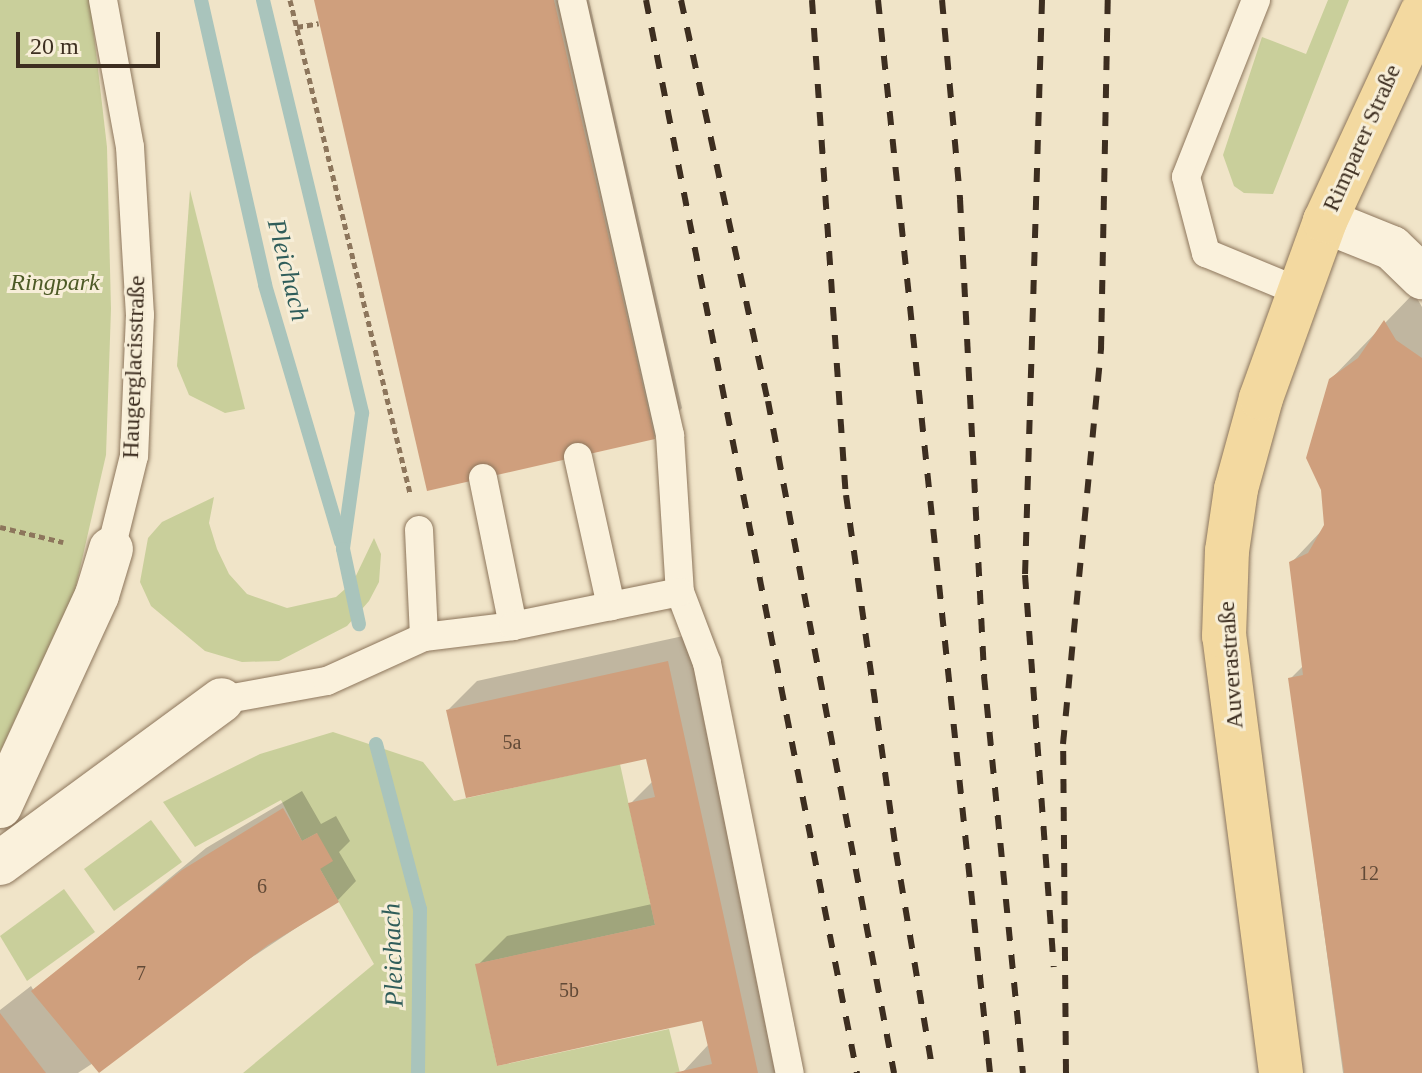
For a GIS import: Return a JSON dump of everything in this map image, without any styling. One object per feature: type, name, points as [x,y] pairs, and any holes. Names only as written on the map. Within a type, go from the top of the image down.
[{"type":"main road","name":"Rimparer Straße","points":[[1325,221],[1422,12]]},
{"type":"main road","name":"Auverastraße","points":[[1281,1073],[1224,636],[1227,551],[1236,489],[1261,398],[1325,221]]},
{"type":"street","points":[[1325,221],[1392,248],[1422,277]]},
{"type":"street","name":"Haugerglacisstraße","points":[[0,806],[97,595],[111,549]]},
{"type":"street","points":[[0,863],[222,700]]},
{"type":"lane","name":"Haugerglacisstraße","points":[[103,0],[130,147],[140,315],[134,456],[111,549]]},
{"type":"lane","points":[[572,0],[670,435],[680,592],[707,663],[790,1073]]},
{"type":"lane","points":[[1256,0],[1186,177],[1206,253],[1300,292]]},
{"type":"lane","points":[[578,457],[611,606]]},
{"type":"lane","points":[[483,478],[513,626]]},
{"type":"lane","points":[[419,530],[424,637]]},
{"type":"lane","points":[[222,700],[327,681],[424,637],[513,626],[680,592]]},
{"type":"path","points":[[290,0],[419,530]]},
{"type":"path","points":[[297,27],[319,23]]},
{"type":"green space","name":"Ringpark","points":[[0,0],[90,0],[107,147],[111,309],[106,455],[75,590],[0,752]]},
{"type":"green space","points":[[1328,0],[1349,0],[1273,194],[1244,193],[1234,186],[1223,155],[1262,37],[1306,54]]},
{"type":"green space","points":[[190,190],[245,409],[225,413],[189,395],[177,366]]},
{"type":"green space","points":[[214,497],[209,523],[217,549],[229,574],[247,594],[287,608],[336,597],[353,582],[374,538],[381,554],[379,582],[369,601],[347,626],[279,661],[242,662],[205,651],[151,606],[140,582],[148,538],[162,522]]},
{"type":"green space","points":[[333,732],[423,762],[454,801],[620,764],[655,925],[476,964],[497,1066],[669,1029],[680,1073],[243,1073],[374,964],[320,869],[317,833],[302,841],[281,800],[195,847],[163,802],[260,754]]},
{"type":"green space","points":[[151,820],[182,862],[114,911],[84,869]]},
{"type":"green space","points":[[64,889],[95,932],[27,981],[0,936]]},
{"type":"building","points":[[314,0],[554,0],[655,439],[427,491]]},
{"type":"building","points":[[1384,320],[1396,340],[1422,358],[1422,1073],[1344,1073],[1288,678],[1303,675],[1289,562],[1308,553],[1324,525],[1321,490],[1306,458],[1329,379],[1358,358]]},
{"type":"building","points":[[668,661],[758,1073],[674,1073],[712,1064],[702,1021],[497,1066],[475,964],[655,925],[628,803],[655,797],[646,759],[466,798],[446,710]]},
{"type":"building","points":[[283,808],[302,841],[317,833],[333,861],[320,869],[339,902],[268,945],[99,1073],[31,991],[182,870]]},
{"type":"building","points":[[0,1013],[46,1073],[0,1073]]},
{"type":"waterway","name":"Pleichach","points":[[201,0],[265,285],[341,542]]},
{"type":"waterway","name":"Pleichach","points":[[263,0],[362,413],[343,549],[359,624]]},
{"type":"waterway","name":"Pleichach","points":[[376,744],[420,909],[418,1073]]},
{"type":"railway","points":[[646,0],[857,1073]]},
{"type":"railway","points":[[681,0],[768,401],[894,1073]]},
{"type":"railway","points":[[812,0],[846,495],[896,852],[933,1073]]},
{"type":"railway","points":[[878,0],[990,1073]]},
{"type":"railway","points":[[942,0],[960,199],[984,676],[1023,1073]]},
{"type":"railway","points":[[1042,0],[1025,575],[1054,967]]},
{"type":"railway","points":[[1066,1073],[1063,744],[1101,350],[1108,0]]}]
